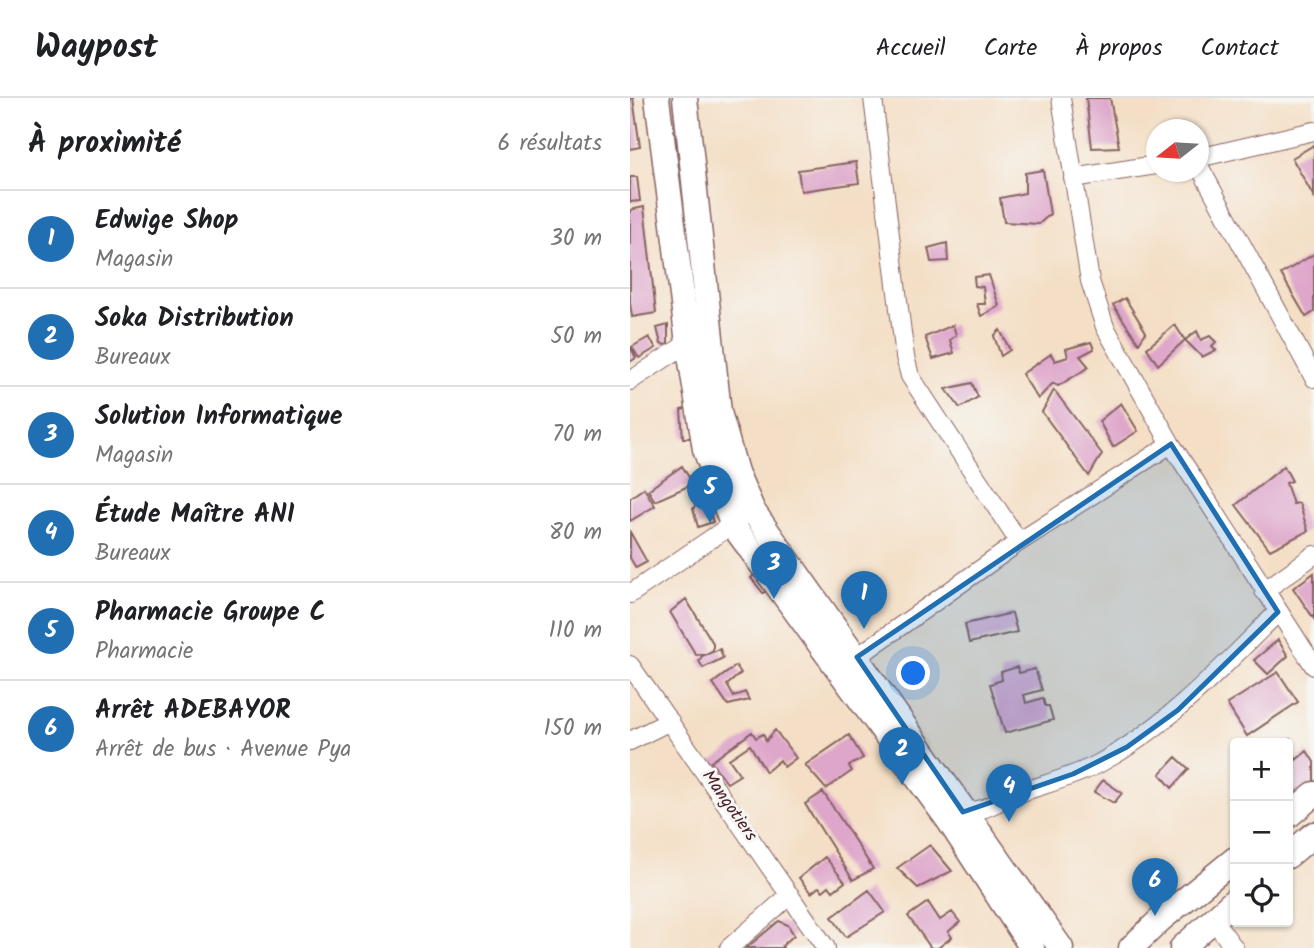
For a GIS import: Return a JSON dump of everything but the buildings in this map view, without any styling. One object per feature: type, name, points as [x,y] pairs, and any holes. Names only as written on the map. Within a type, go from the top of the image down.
[{"type":"street","points":[[657,98],[688,343],[705,449],[742,518],[1061,948]]},
{"type":"street","points":[[685,98],[719,412],[736,472],[742,518],[857,657],[966,822],[1032,948]]},
{"type":"street","points":[[873,98],[905,357],[910,376],[1019,542]]},
{"type":"street","points":[[1061,98],[1090,281],[1105,327],[1171,444],[1314,666]]},
{"type":"street","points":[[1209,156],[1314,131]]},
{"type":"street","points":[[1073,178],[1146,166]]},
{"type":"street","points":[[1209,182],[1314,378]]},
{"type":"street","points":[[630,381],[688,343]]},
{"type":"street","points":[[857,657],[1019,542],[1171,444]]},
{"type":"street","points":[[630,594],[742,518]]},
{"type":"street","points":[[1264,591],[1314,555]]},
{"type":"street","points":[[966,822],[1008,797],[1086,769],[1127,747],[1178,710],[1278,612]]},
{"type":"street","name":"Mangotiers","points":[[630,665],[826,948]]},
{"type":"street","points":[[630,741],[670,721]]},
{"type":"street","points":[[1293,812],[1314,794]]},
{"type":"street","points":[[1293,852],[1314,834]]},
{"type":"street","points":[[1131,948],[1160,920],[1230,863]]},
{"type":"street","points":[[729,948],[790,895]]},
{"type":"street","points":[[1182,948],[1230,904]]},
{"type":"street","points":[[1213,919],[1234,948]]},
{"type":"highlighted area","points":[[1171,444],[1278,612],[1178,710],[1127,747],[1073,774],[963,812],[857,657]]},
{"type":"place","name":"Pharmacie Groupe C","points":[[710,523]]},
{"type":"place","name":"Solution Informatique","points":[[774,599]]},
{"type":"place","name":"Edwige Shop","points":[[864,629]]},
{"type":"place","name":"Soka Distribution","points":[[902,785]]},
{"type":"place","name":"Étude Maître ANI","points":[[1009,822]]},
{"type":"place","name":"Arrêt ADEBAYOR","points":[[1155,916]]}]
